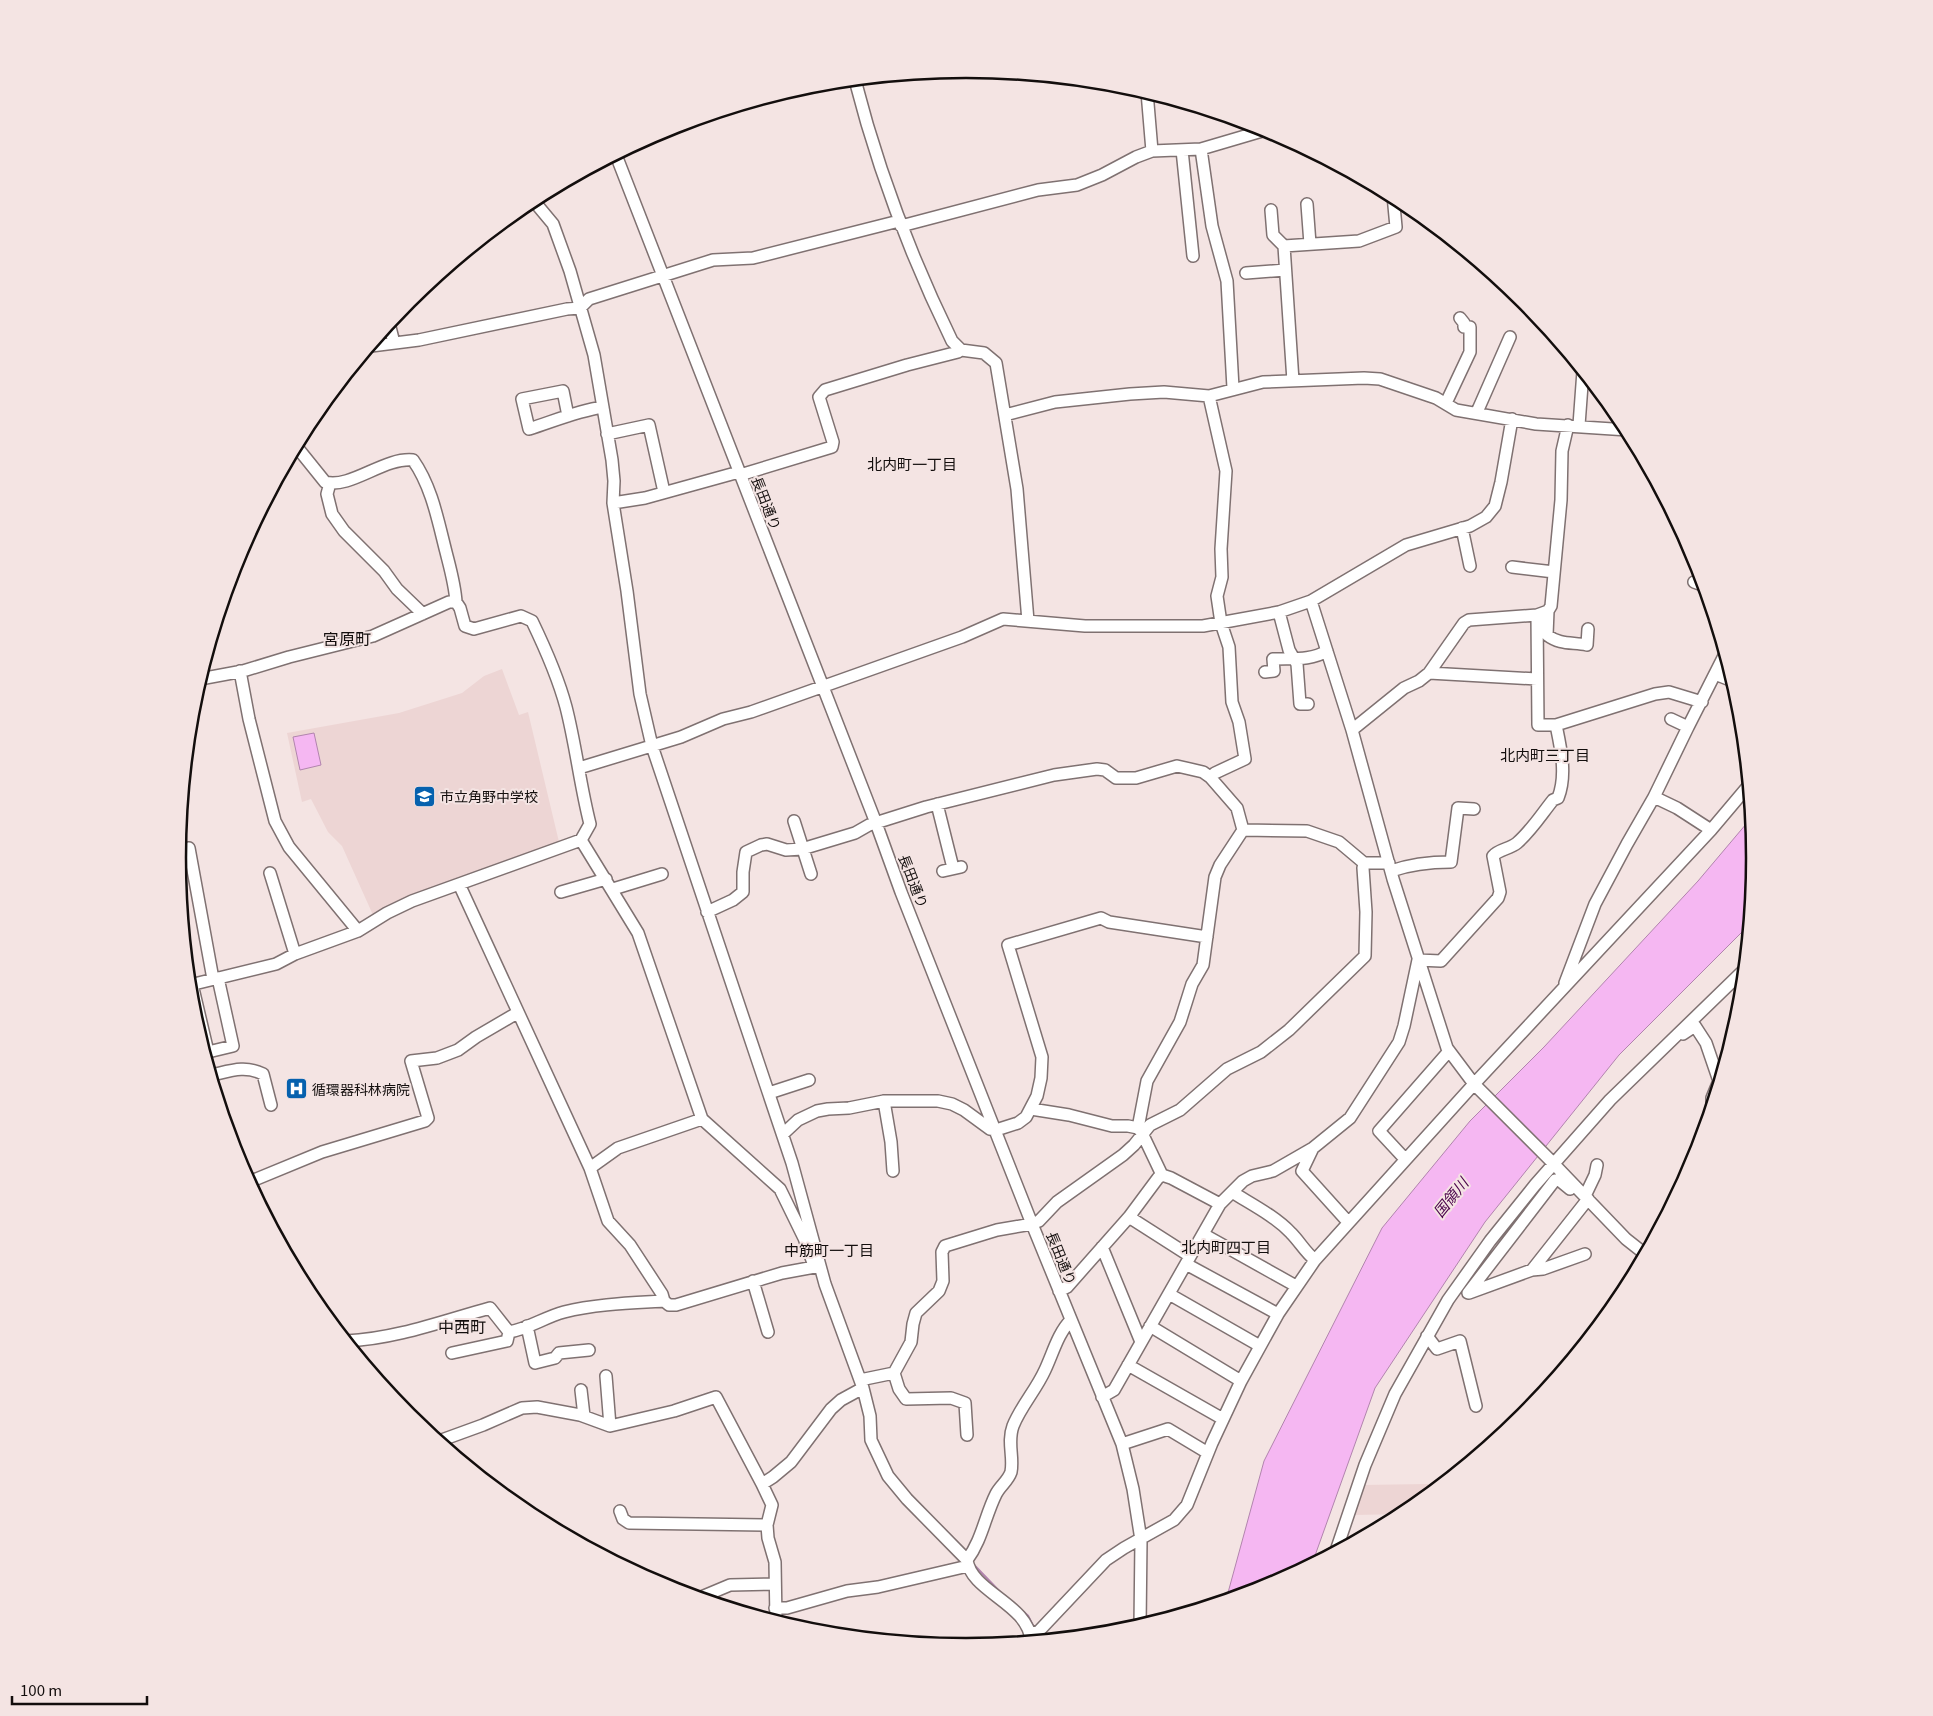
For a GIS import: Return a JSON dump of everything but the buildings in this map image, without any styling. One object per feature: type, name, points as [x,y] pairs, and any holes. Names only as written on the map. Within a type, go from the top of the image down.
[{"type":"street","points":[[856,85],[865,120],[900,224],[932,300],[952,341],[961,350]]},
{"type":"street","points":[[1148,99],[1152,151]]},
{"type":"street","points":[[378,345],[419,340],[566,309],[580,308],[589,299],[713,260],[753,258],[1038,190],[1077,185],[1152,151],[1201,148],[1255,133]]},
{"type":"street","points":[[1201,148],[1212,226],[1227,281],[1233,388]]},
{"type":"street","points":[[1182,150],[1193,256]]},
{"type":"street","name":"長田通り","points":[[618,160],[876,823],[901,892],[1032,1224],[1122,1444],[1133,1489],[1141,1540],[1140,1619]]},
{"type":"street","points":[[1307,204],[1310,244]]},
{"type":"street","points":[[1284,246],[1358,241],[1396,227],[1394,205]]},
{"type":"street","points":[[538,206],[553,224],[570,271],[594,355],[614,481],[613,503],[627,591],[640,694],[652,746],[783,1134],[815,1241],[817,1266]]},
{"type":"street","points":[[1271,210],[1273,235],[1284,246],[1293,381]]},
{"type":"street","points":[[1246,273],[1286,270]]},
{"type":"street","points":[[1446,403],[1470,352],[1470,327],[1464,327],[1464,323],[1460,318]]},
{"type":"street","points":[[391,331],[394,343]]},
{"type":"street","points":[[1477,412],[1510,337]]},
{"type":"street","points":[[613,503],[645,498],[740,474],[832,447],[833,442],[819,397],[825,390],[961,350],[984,353],[996,363],[1005,415],[1019,512],[1028,621]]},
{"type":"street","points":[[1582,378],[1573,425],[1562,451],[1561,500],[1547,635],[1560,643],[1567,639],[1587,645],[1588,628]]},
{"type":"street","points":[[1005,415],[1055,402],[1130,394],[1164,392],[1209,396],[1233,388],[1263,382],[1380,379],[1446,403],[1456,410],[1477,412],[1536,424],[1618,429]]},
{"type":"street","points":[[1209,396],[1226,471],[1221,548],[1222,577],[1217,596],[1221,623],[1229,647],[1232,702],[1239,722],[1245,759],[1210,777]]},
{"type":"street","points":[[568,416],[583,410],[603,407]]},
{"type":"street","points":[[579,768],[681,737],[723,719],[751,712],[962,637],[1003,619],[1085,626],[1204,626],[1279,612],[1311,601],[1406,545],[1465,527],[1486,518],[1495,506],[1512,419]]},
{"type":"street","points":[[607,434],[649,425],[664,492]]},
{"type":"street","points":[[197,983],[276,964],[295,954],[358,931],[404,905],[581,840],[590,824],[582,794],[579,768],[566,706],[548,655],[532,621],[521,616],[474,628],[465,626],[460,608],[456,602],[455,589],[442,535],[429,491],[422,473],[413,460],[383,465],[342,482],[330,483],[325,482],[301,452]]},
{"type":"street","points":[[330,483],[327,494],[332,514],[344,531],[384,571],[397,589],[423,614]]},
{"type":"street","points":[[1465,527],[1473,565]]},
{"type":"street","points":[[1512,567],[1554,572]]},
{"type":"street","points":[[1311,601],[1352,730],[1418,960],[1449,1051],[1476,1086],[1626,1239],[1640,1250]]},
{"type":"street","points":[[208,677],[240,671],[373,636],[449,602],[456,602]]},
{"type":"street","points":[[1352,730],[1404,688],[1429,674],[1464,623],[1469,620],[1537,615],[1548,611]]},
{"type":"street","points":[[1279,612],[1289,650],[1297,664],[1300,704],[1308,704]]},
{"type":"street","points":[[1537,615],[1538,725],[1556,725],[1656,694],[1669,692],[1702,702]]},
{"type":"street","points":[[1265,672],[1274,671],[1273,659],[1318,656],[1327,651]]},
{"type":"street","points":[[1565,987],[1565,982],[1576,960],[1581,940],[1596,904],[1654,797],[1721,661]]},
{"type":"street","points":[[240,671],[249,719],[275,821],[289,847],[358,931]]},
{"type":"street","points":[[1429,674],[1537,679]]},
{"type":"street","points":[[1715,674],[1725,678]]},
{"type":"street","points":[[1671,719],[1688,727]]},
{"type":"street","points":[[1418,960],[1440,961],[1498,898],[1500,892],[1493,856],[1496,852],[1516,844],[1552,800],[1558,798],[1563,778],[1556,725]]},
{"type":"street","points":[[707,912],[733,900],[743,892],[743,866],[748,850],[767,844],[786,850],[802,849],[936,804],[1054,775],[1105,770],[1116,778],[1136,778],[1177,766],[1203,772],[1210,777],[1237,808],[1243,830],[1220,865],[1215,877],[1203,965],[1192,984],[1180,1022],[1148,1081],[1140,1130],[1134,1145],[1124,1155],[1057,1202],[1039,1221],[997,1230],[945,1246],[942,1252],[943,1281],[941,1286],[916,1313],[912,1324],[911,1342],[894,1373],[862,1384],[841,1400],[831,1409],[791,1462],[774,1477],[762,1484]]},
{"type":"street","points":[[1032,1636],[1039,1631],[1106,1560],[1174,1520],[1187,1505],[1208,1452],[1241,1380],[1278,1314],[1315,1260],[1405,1159],[1476,1086],[1711,830],[1743,792]]},
{"type":"street","points":[[1654,797],[1677,808],[1711,830]]},
{"type":"street","points":[[936,804],[941,839],[952,869]]},
{"type":"street","points":[[1243,830],[1307,831],[1339,842],[1364,863],[1390,867],[1427,862],[1451,862],[1458,808],[1474,809]]},
{"type":"street","points":[[794,821],[811,874]]},
{"type":"street","points":[[581,840],[613,889],[638,933],[702,1119],[780,1189],[804,1238],[817,1266],[862,1384],[870,1416],[872,1440],[888,1476],[967,1563],[974,1577],[1027,1623],[1030,1636]]},
{"type":"street","points":[[189,848],[216,979],[233,1046],[211,1051]]},
{"type":"street","points":[[1140,1130],[1180,1110],[1227,1069],[1261,1052],[1289,1030],[1365,956],[1364,863]]},
{"type":"street","points":[[270,873],[295,954]]},
{"type":"street","points":[[613,889],[662,874]]},
{"type":"street","points":[[561,892],[606,879]]},
{"type":"street","points":[[459,884],[590,1168],[608,1221],[630,1245],[662,1294],[664,1301],[669,1305],[676,1305],[753,1281],[817,1266]]},
{"type":"street","points":[[783,1134],[798,1120],[817,1111],[849,1108],[884,1101],[938,1101],[952,1104],[964,1110],[990,1129],[996,1130],[1018,1123],[1026,1117],[1037,1096],[1041,1078],[1042,1057],[1008,946],[1101,918],[1109,922],[1207,937]]},
{"type":"street","points":[[1102,1397],[1114,1390],[1220,1204],[1243,1181],[1252,1176],[1273,1171],[1313,1148],[1350,1118],[1399,1042],[1418,960]]},
{"type":"street","points":[[1338,1544],[1365,1465],[1395,1394],[1448,1300],[1490,1241],[1552,1162],[1610,1100],[1738,975]]},
{"type":"street","points":[[255,1179],[322,1152],[425,1121],[428,1118],[411,1061],[437,1058],[458,1050],[517,1013]]},
{"type":"street","points":[[1672,1039],[1680,1037],[1695,1026],[1706,1043],[1716,1073]]},
{"type":"street","points":[[1405,1159],[1379,1131],[1449,1051]]},
{"type":"street","points":[[217,1074],[246,1068],[263,1074],[271,1105]]},
{"type":"street","points":[[769,1093],[809,1080]]},
{"type":"street","points":[[884,1101],[891,1142],[893,1171]]},
{"type":"street","points":[[1031,1109],[1070,1114],[1112,1126],[1128,1126],[1140,1130],[1162,1175],[1220,1204]]},
{"type":"street","points":[[590,1168],[618,1148],[702,1119]]},
{"type":"street","points":[[1313,1148],[1302,1171],[1348,1222]]},
{"type":"street","points":[[1532,1270],[1586,1199],[1598,1165]]},
{"type":"street","points":[[1059,1291],[1067,1287],[1129,1217],[1162,1175]]},
{"type":"street","points":[[1468,1293],[1555,1180],[1558,1180],[1586,1199]]},
{"type":"street","points":[[1232,1192],[1291,1233],[1307,1254],[1315,1260]]},
{"type":"street","points":[[1129,1217],[1188,1260],[1278,1314]]},
{"type":"street","points":[[1203,1234],[1296,1286]]},
{"type":"street","points":[[1102,1247],[1141,1342]]},
{"type":"street","points":[[1448,1300],[1532,1270],[1543,1269],[1585,1254]]},
{"type":"street","points":[[753,1281],[768,1332]]},
{"type":"street","points":[[1169,1294],[1260,1346]]},
{"type":"street","points":[[509,1332],[547,1317],[566,1312],[618,1304],[664,1301]]},
{"type":"street","points":[[353,1341],[405,1332],[490,1308],[509,1332]]},
{"type":"street","points":[[775,1608],[787,1608],[847,1591],[878,1587],[967,1563],[997,1492],[1011,1471],[1010,1439],[1014,1423],[1044,1372],[1064,1327],[1071,1320]]},
{"type":"street","points":[[527,1326],[535,1363],[555,1358],[559,1353],[589,1350]]},
{"type":"street","points":[[1150,1326],[1241,1380]]},
{"type":"street","points":[[452,1353],[507,1340],[509,1332]]},
{"type":"street","points":[[1427,1336],[1437,1349],[1460,1340],[1476,1406]]},
{"type":"street","points":[[1128,1365],[1223,1419]]},
{"type":"street","points":[[894,1373],[899,1389],[906,1399],[952,1398],[965,1403],[967,1435]]},
{"type":"street","points":[[606,1376],[610,1426]]},
{"type":"street","points":[[581,1390],[584,1416]]},
{"type":"street","points":[[445,1439],[522,1408],[537,1407],[584,1416],[610,1426],[674,1410],[716,1396],[772,1505],[767,1525],[768,1538],[775,1562],[776,1615]]},
{"type":"street","points":[[1122,1444],[1168,1429],[1208,1452]]},
{"type":"street","points":[[620,1511],[623,1519],[628,1523],[767,1525]]},
{"type":"street","points":[[708,1594],[730,1585],[775,1584]]},
{"type":"shaded area","name":"市立角野中学校","points":[[502,669],[519,715],[528,712],[559,842],[373,915],[342,846],[328,832],[311,799],[302,802],[287,733],[399,713],[462,693],[484,676]]},
{"type":"shaded area","points":[[1428,1484],[1428,1487],[1388,1514],[1353,1515],[1362,1485]]},
{"type":"water","points":[[314,733],[321,765],[300,770],[293,737]]},
{"type":"water","name":"国領川","points":[[1746,824],[1747,858],[1743,931],[1619,1055],[1485,1222],[1375,1388],[1315,1557],[1228,1593],[1264,1461],[1382,1228],[1470,1121],[1544,1047],[1698,881]]},
{"type":"waterway","points":[[974,1565],[1001,1593]]},
{"type":"waterway","points":[[1021,1610],[1028,1616],[1033,1626]]},
{"type":"place","name":"市立角野中学校","points":[[424,796]]},
{"type":"place","name":"循環器科林病院","points":[[296,1089]]},
{"type":"district","name":"北内町一丁目","points":[[912,463]]},
{"type":"district","name":"宮原町","points":[[347,638]]},
{"type":"district","name":"北内町三丁目","points":[[1545,754]]},
{"type":"district","name":"北内町四丁目","points":[[1226,1246]]},
{"type":"district","name":"中筋町一丁目","points":[[829,1249]]},
{"type":"district","name":"中西町","points":[[462,1326]]}]
